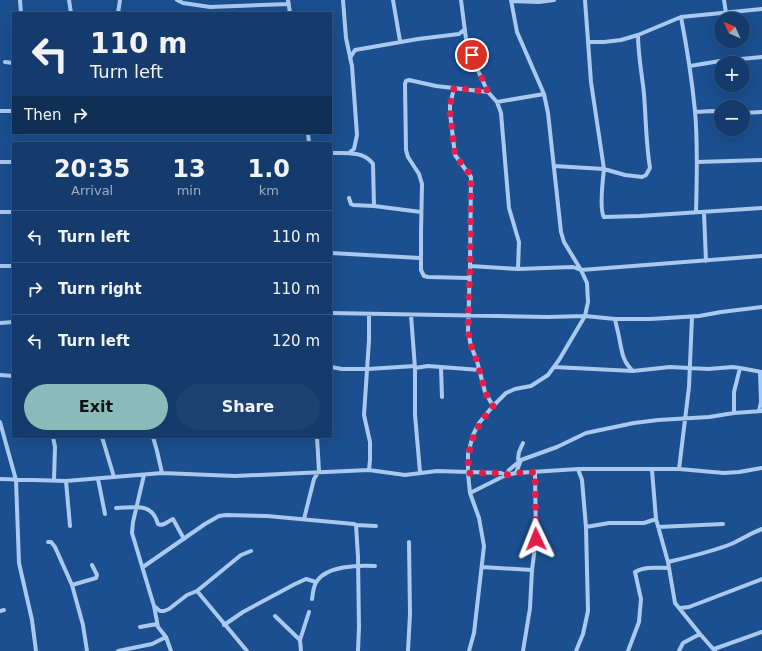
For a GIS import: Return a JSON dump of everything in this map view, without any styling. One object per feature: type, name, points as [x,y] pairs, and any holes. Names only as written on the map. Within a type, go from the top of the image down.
[{"type":"street","points":[[20,0],[21,12]]},
{"type":"street","points":[[69,0],[71,12]]},
{"type":"street","points":[[118,12],[120,0]]},
{"type":"street","points":[[177,0],[210,7],[288,2],[290,12]]},
{"type":"street","points":[[235,0],[236,6]]},
{"type":"street","points":[[343,0],[348,47],[352,66],[357,135],[354,149],[350,152]]},
{"type":"street","points":[[393,0],[400,41]]},
{"type":"street","points":[[461,0],[466,39],[488,92],[496,102],[501,113],[509,208],[519,242],[518,269]]},
{"type":"street","points":[[469,651],[474,634],[484,546],[479,518],[470,493],[468,473],[468,454],[473,435],[479,423],[506,393],[515,389],[531,386],[548,375],[585,316],[588,302],[587,283],[564,242],[561,232],[548,113],[544,94],[517,32],[511,0],[539,2],[554,0]]},
{"type":"street","points":[[585,0],[591,82],[604,169],[602,214],[604,217],[696,212],[704,213],[762,208]]},
{"type":"street","points":[[724,0],[726,12]]},
{"type":"street","points":[[740,12],[762,9]]},
{"type":"street","points":[[588,42],[612,42],[638,35],[681,17],[714,15]]},
{"type":"street","points":[[681,17],[690,66],[695,112],[697,162],[696,212]]},
{"type":"street","points":[[348,47],[355,50],[400,41],[459,34],[465,29]]},
{"type":"street","points":[[459,34],[466,39]]},
{"type":"street","points":[[554,166],[604,169],[625,175],[642,177],[649,172],[650,168],[642,74],[638,54],[638,35]]},
{"type":"street","points":[[350,58],[355,50]]},
{"type":"street","points":[[690,66],[728,60],[762,57]]},
{"type":"street","points":[[5,62],[12,62]]},
{"type":"street","points":[[469,278],[424,276],[421,270],[422,179],[410,162],[406,150],[405,84],[406,81],[409,80],[436,86],[488,92]]},
{"type":"street","points":[[454,88],[450,105],[450,113],[455,155],[471,176],[469,336],[480,370],[485,392],[493,406]]},
{"type":"street","points":[[496,102],[544,94]]},
{"type":"street","points":[[0,111],[12,111]]},
{"type":"street","points":[[695,112],[714,111]]},
{"type":"street","points":[[750,113],[762,112]]},
{"type":"street","points":[[332,153],[350,152],[369,159],[372,164],[374,206]]},
{"type":"street","points":[[697,162],[762,160]]},
{"type":"street","points":[[0,162],[12,162]]},
{"type":"street","points":[[348,198],[353,205],[421,212]]},
{"type":"street","points":[[0,212],[12,212]]},
{"type":"street","points":[[704,213],[706,261]]},
{"type":"street","points":[[332,253],[420,258]]},
{"type":"street","points":[[470,266],[518,269],[573,267],[581,270],[762,256]]},
{"type":"street","points":[[0,266],[12,266]]},
{"type":"street","points":[[332,313],[369,315],[585,316],[615,319],[651,319],[692,317],[762,307]]},
{"type":"street","points":[[369,315],[368,369],[364,415],[370,442],[369,470]]},
{"type":"street","points":[[411,315],[415,367],[415,414],[420,472]]},
{"type":"street","points":[[679,469],[684,418],[689,387],[692,317]]},
{"type":"street","points":[[615,319],[624,361],[634,371]]},
{"type":"street","points":[[0,323],[12,322]]},
{"type":"street","points":[[414,360],[428,366],[441,368],[480,370]]},
{"type":"street","points":[[614,370],[621,367],[624,361]]},
{"type":"street","points":[[332,367],[342,369],[368,369],[428,366]]},
{"type":"street","points":[[506,475],[509,470],[521,460],[557,447],[586,433],[671,418],[709,417],[761,411],[761,372],[740,368],[670,367],[634,371],[554,367]]},
{"type":"street","points":[[441,368],[442,397]]},
{"type":"street","points":[[734,413],[734,392],[740,368]]},
{"type":"street","points":[[0,375],[12,376]]},
{"type":"street","points":[[0,422],[16,480],[19,563],[32,620],[36,651]]},
{"type":"street","points":[[54,438],[54,480]]},
{"type":"street","points":[[102,438],[114,478]]},
{"type":"street","points":[[153,438],[162,473]]},
{"type":"street","points":[[304,519],[314,479],[319,471],[317,438]]},
{"type":"street","points":[[521,460],[518,459],[518,456],[522,443]]},
{"type":"street","points":[[516,473],[521,460]]},
{"type":"street","points":[[470,493],[506,475],[516,473],[578,469],[679,469],[724,473],[762,468]]},
{"type":"street","points":[[576,651],[583,634],[588,611],[586,527],[582,480],[578,469]]},
{"type":"street","points":[[0,479],[66,481],[162,473],[235,476],[319,471],[369,470],[405,475],[437,471],[501,473],[506,475]]},
{"type":"street","points":[[652,470],[656,519],[668,562],[676,603],[714,650],[762,632]]},
{"type":"street","points":[[523,651],[530,608],[532,570],[536,539],[535,472]]},
{"type":"street","points":[[144,475],[133,522],[132,533],[154,606],[158,628],[166,637],[171,651]]},
{"type":"street","points":[[98,479],[105,514]]},
{"type":"street","points":[[66,481],[70,526]]},
{"type":"street","points":[[116,508],[148,509],[154,512],[159,524],[164,524],[172,519],[174,520],[184,539]]},
{"type":"street","points":[[143,567],[213,520],[226,515],[304,519],[351,523],[356,526],[376,526]]},
{"type":"street","points":[[586,527],[609,523],[644,522],[656,519]]},
{"type":"street","points":[[658,527],[723,524]]},
{"type":"street","points":[[356,526],[359,627],[358,651]]},
{"type":"street","points":[[668,562],[695,556],[731,544],[762,529]]},
{"type":"street","points":[[48,542],[51,542],[55,547],[72,585],[83,626],[87,651]]},
{"type":"street","points":[[408,651],[410,614],[409,542]]},
{"type":"street","points":[[155,616],[169,609],[187,595],[196,591],[241,555],[251,551]]},
{"type":"street","points":[[72,585],[96,578],[92,565]]},
{"type":"street","points":[[312,599],[316,582],[334,570],[358,565],[375,566]]},
{"type":"street","points":[[482,567],[532,570]]},
{"type":"street","points":[[628,651],[639,622],[640,593],[635,572],[649,568],[669,568]]},
{"type":"street","points":[[224,626],[243,612],[295,584],[306,580],[316,582]]},
{"type":"street","points":[[680,608],[762,580]]},
{"type":"street","points":[[196,591],[224,626],[247,651]]},
{"type":"street","points":[[154,606],[160,611],[164,611]]},
{"type":"street","points":[[301,651],[300,640],[309,612]]},
{"type":"street","points":[[275,616],[300,640]]},
{"type":"street","points":[[140,627],[157,624]]},
{"type":"street","points":[[679,651],[683,643],[700,634]]},
{"type":"street","points":[[118,651],[152,644],[166,637]]},
{"type":"route","points":[[472,55],[488,92],[454,88],[450,105],[450,113],[455,155],[462,162],[471,176],[468,331],[485,392],[493,406],[479,423],[473,435],[468,454],[468,473],[501,473],[506,475],[535,472],[536,539]]}]
